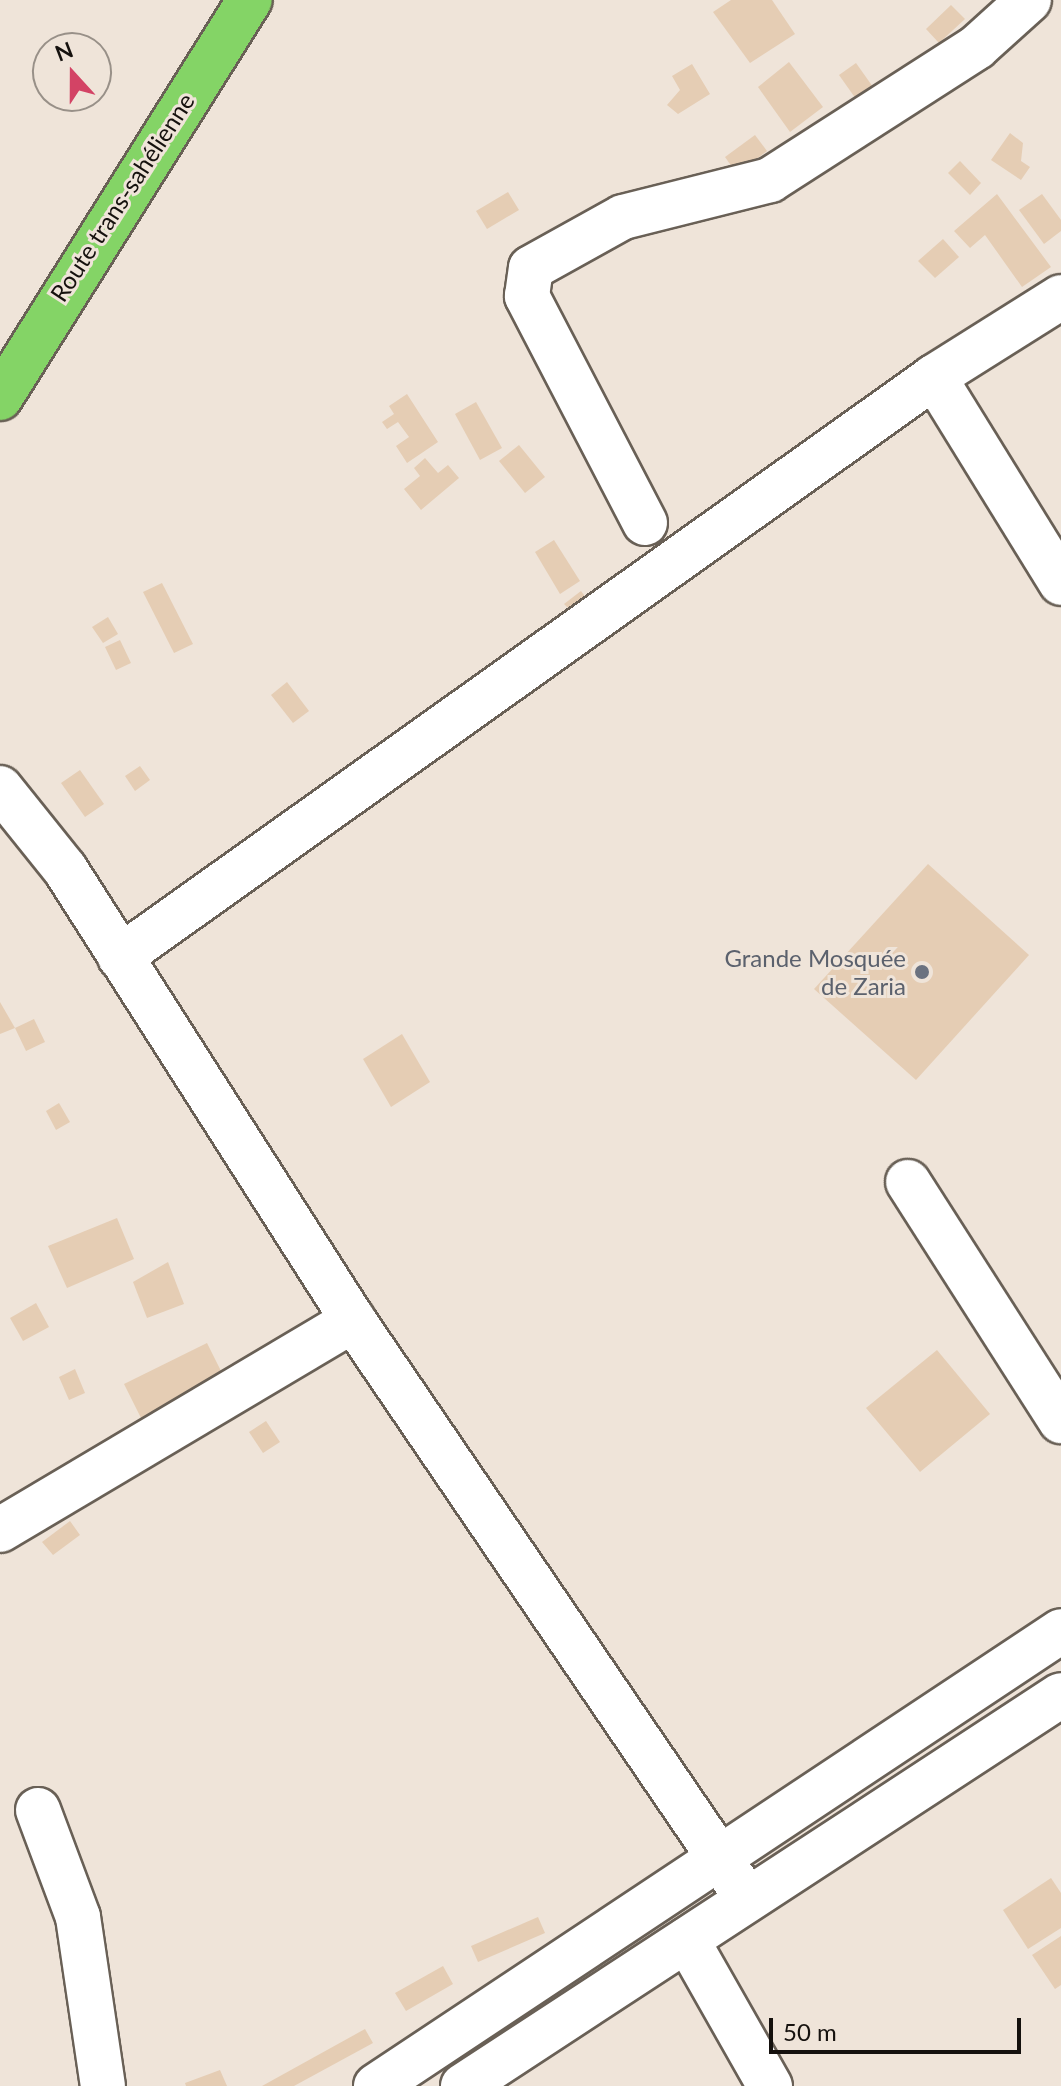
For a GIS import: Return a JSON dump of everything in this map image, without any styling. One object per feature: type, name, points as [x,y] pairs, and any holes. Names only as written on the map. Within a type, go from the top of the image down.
[{"type":"highway","name":"Route trans-sahélienne","points":[[0,398],[250,0]]},
{"type":"street","points":[[645,523],[527,296],[531,268],[623,217],[770,180],[977,47],[1029,0]]},
{"type":"street","points":[[120,957],[934,377],[1061,297]]},
{"type":"street","points":[[934,377],[1061,583]]},
{"type":"street","points":[[0,788],[120,957],[353,1320],[746,1897]]},
{"type":"street","points":[[908,1182],[1061,1421]]},
{"type":"street","points":[[0,1530],[353,1320]]},
{"type":"street","points":[[376,2086],[1061,1631]]},
{"type":"street","points":[[463,2086],[687,1940],[746,1897],[1061,1695]]},
{"type":"street","points":[[38,1810],[78,1917],[103,2086]]},
{"type":"street","points":[[687,1940],[770,2086]]},
{"type":"building","points":[[731,0],[772,0],[795,34],[750,63],[713,12]]},
{"type":"building","points":[[951,5],[965,19],[939,43],[926,29]]},
{"type":"building","points":[[789,62],[823,107],[790,132],[758,87]]},
{"type":"building","points":[[856,63],[873,87],[856,99],[839,75]]},
{"type":"building","points":[[692,64],[710,94],[678,114],[667,105],[680,90],[672,76]]},
{"type":"building","points":[[1010,133],[1023,143],[1021,161],[1030,167],[1021,180],[991,160]]},
{"type":"building","points":[[755,135],[767,151],[737,174],[725,157]]},
{"type":"building","points":[[960,161],[981,183],[970,195],[948,173]]},
{"type":"building","points":[[508,192],[519,210],[487,229],[476,211]]},
{"type":"building","points":[[997,194],[1051,267],[1022,287],[985,235],[970,248],[954,231]]},
{"type":"building","points":[[1042,194],[1061,220],[1061,231],[1044,244],[1019,210]]},
{"type":"building","points":[[943,239],[959,257],[935,278],[918,261]]},
{"type":"building","points":[[407,394],[438,442],[407,463],[396,446],[409,437],[398,422],[387,429],[382,422],[394,414],[389,406]]},
{"type":"building","points":[[476,402],[502,448],[480,460],[455,414]]},
{"type":"building","points":[[519,445],[545,477],[525,493],[499,461]]},
{"type":"building","points":[[425,458],[438,473],[448,465],[459,478],[421,510],[404,489],[420,476],[414,468]]},
{"type":"building","points":[[554,540],[580,581],[560,594],[535,552]]},
{"type":"building","points":[[162,583],[193,644],[174,653],[143,592]]},
{"type":"building","points":[[581,591],[587,599],[571,611],[564,604]]},
{"type":"building","points":[[108,617],[118,634],[103,643],[92,627]]},
{"type":"building","points":[[120,640],[131,663],[116,670],[105,647]]},
{"type":"building","points":[[287,682],[309,711],[293,723],[271,695]]},
{"type":"building","points":[[140,766],[150,780],[135,791],[125,776]]},
{"type":"building","points":[[80,770],[104,804],[85,817],[61,783]]},
{"type":"building","name":"Grande Mosquée de Zaria","points":[[928,864],[1029,955],[916,1080],[814,989]]},
{"type":"building","points":[[0,1002],[15,1028],[0,1034]]},
{"type":"building","points":[[34,1019],[45,1042],[26,1051],[15,1028]]},
{"type":"building","points":[[402,1034],[430,1082],[391,1107],[363,1059]]},
{"type":"building","points":[[59,1103],[70,1122],[56,1130],[46,1111]]},
{"type":"building","points":[[117,1218],[134,1259],[67,1288],[48,1246]]},
{"type":"building","points":[[168,1262],[184,1304],[147,1318],[133,1282]]},
{"type":"building","points":[[36,1303],[49,1327],[23,1341],[10,1318]]},
{"type":"building","points":[[207,1343],[225,1379],[142,1420],[124,1384]]},
{"type":"building","points":[[937,1350],[990,1414],[920,1472],[866,1408]]},
{"type":"building","points":[[75,1369],[85,1393],[69,1400],[59,1377]]},
{"type":"building","points":[[266,1421],[280,1442],[263,1453],[249,1432]]},
{"type":"building","points":[[70,1521],[80,1535],[53,1555],[42,1542]]},
{"type":"building","points":[[1051,1878],[1061,1893],[1061,1928],[1028,1949],[1003,1910]]},
{"type":"building","points":[[538,1917],[545,1933],[478,1962],[471,1946]]},
{"type":"building","points":[[1061,1936],[1061,1985],[1055,1989],[1032,1955]]},
{"type":"building","points":[[443,1966],[453,1984],[406,2011],[395,1993]]},
{"type":"building","points":[[365,2029],[373,2043],[294,2086],[262,2086]]},
{"type":"building","points":[[220,2070],[227,2086],[186,2086],[185,2083]]},
{"type":"place","name":"Grande Mosquée de Zaria","points":[[922,972]]}]
